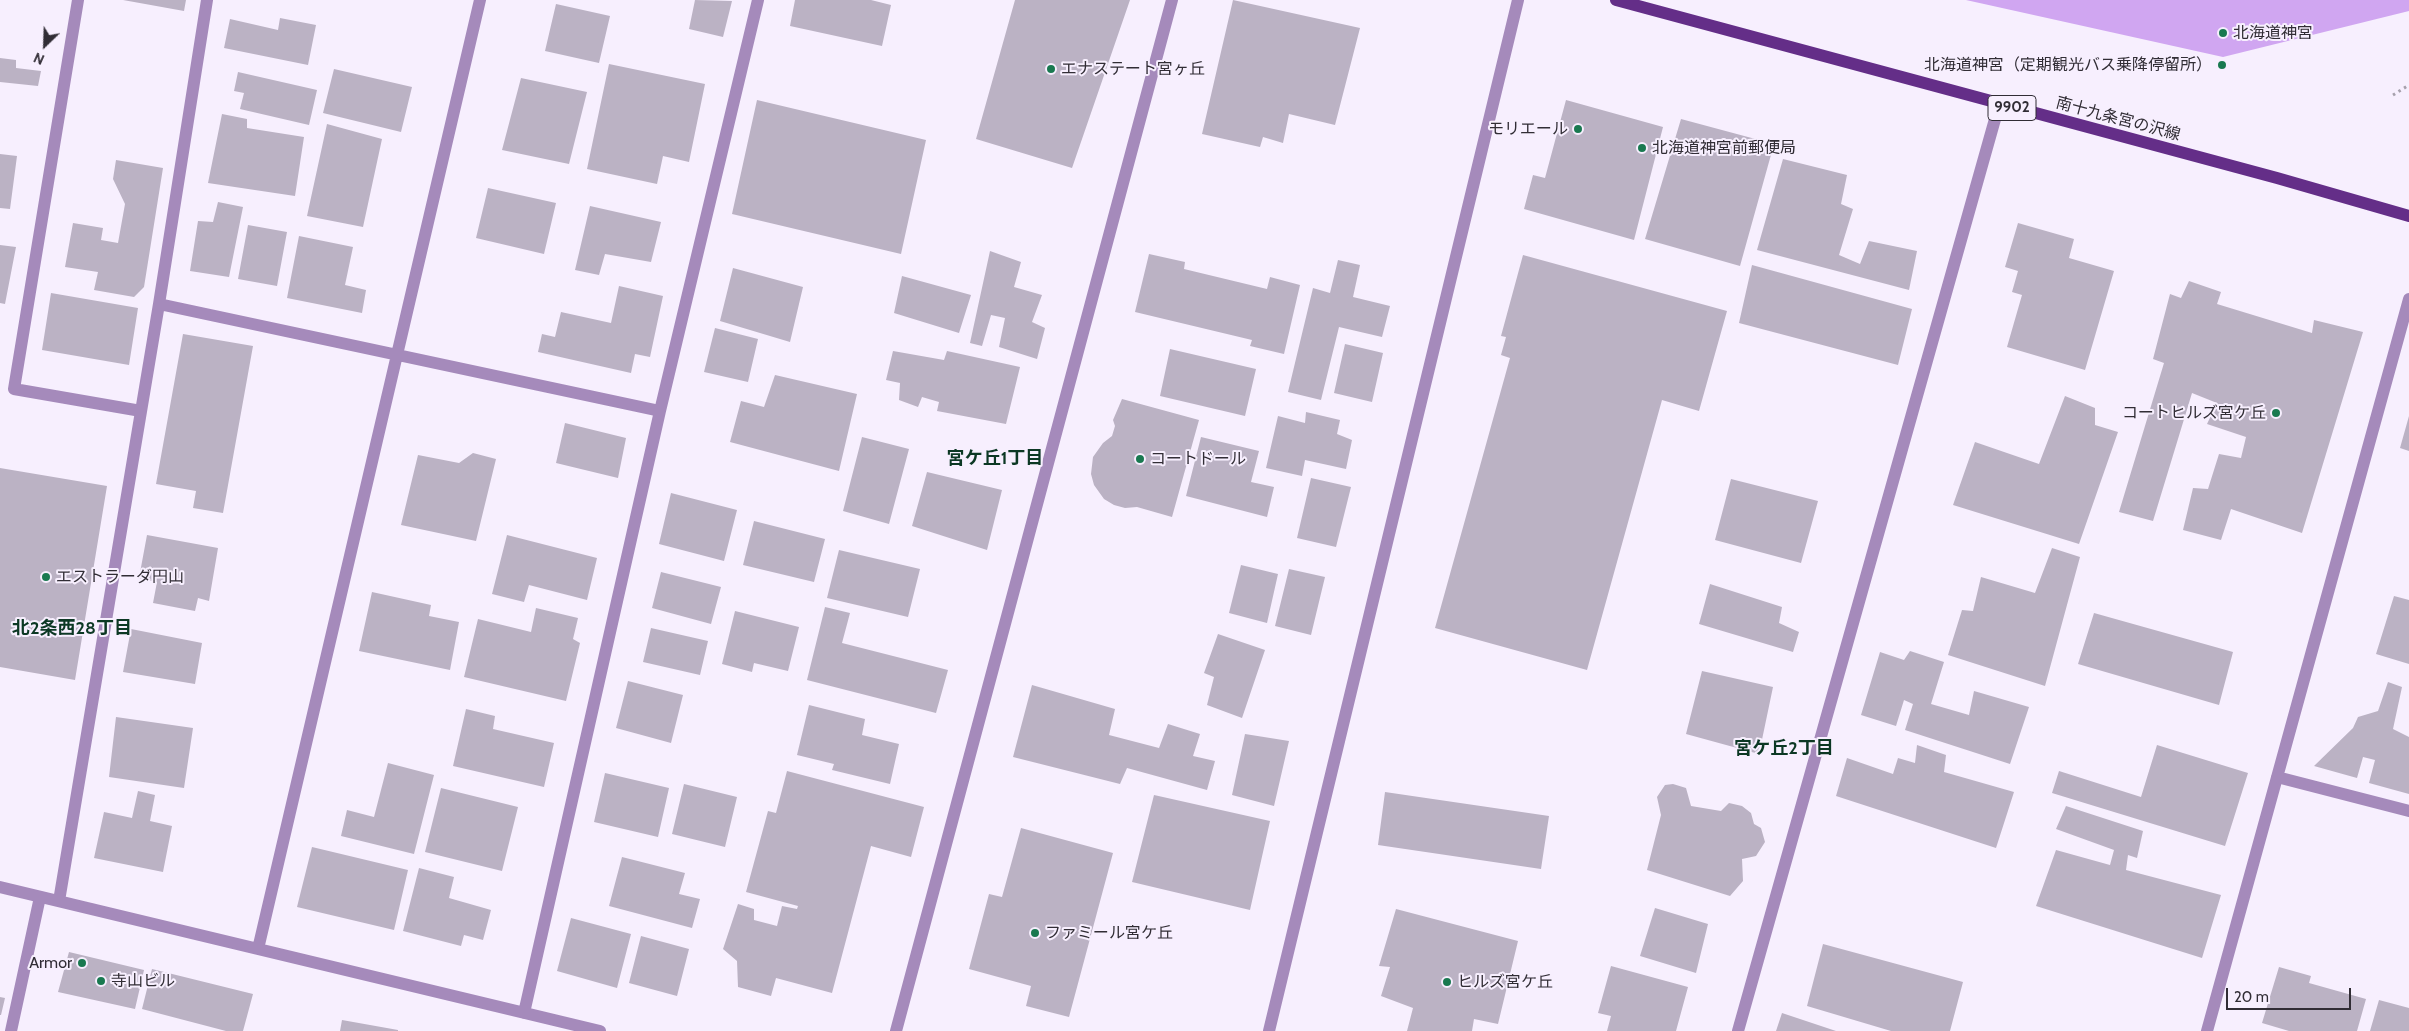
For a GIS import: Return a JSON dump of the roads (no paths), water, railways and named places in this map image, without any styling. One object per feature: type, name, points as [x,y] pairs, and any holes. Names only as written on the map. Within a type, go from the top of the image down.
[{"type":"main road","name":"南十九条宮の沢線","points":[[1616,0],[1999,105],[2276,178],[2409,216]]},
{"type":"street","points":[[78,0],[14,389],[141,410]]},
{"type":"street","points":[[59,902],[159,304],[207,0]]},
{"type":"street","points":[[258,949],[480,0]]},
{"type":"street","points":[[524,1013],[660,411],[758,0]]},
{"type":"street","points":[[896,1031],[1172,0]]},
{"type":"street","points":[[1269,1031],[1518,0]]},
{"type":"street","points":[[1738,1031],[1999,105]]},
{"type":"street","points":[[2207,1031],[2409,299]]},
{"type":"street","points":[[159,304],[660,411]]},
{"type":"street","points":[[2277,777],[2409,811]]},
{"type":"street","points":[[0,887],[600,1031]]},
{"type":"street","points":[[12,1031],[40,897]]},
{"type":"place","name":"北海道神宮","points":[[2223,33]]},
{"type":"place","name":"北海道神宮（定期観光バス乗降停留所）","points":[[2222,65]]},
{"type":"place","name":"エナステート宮ヶ丘","points":[[1051,69]]},
{"type":"place","name":"モリエール","points":[[1578,129]]},
{"type":"place","name":"北海道神宮前郵便局","points":[[1642,148]]},
{"type":"place","name":"コートヒルズ宮ケ丘","points":[[2276,413]]},
{"type":"place","name":"コートドール","points":[[1140,459]]},
{"type":"place","name":"エストラーダ円山","points":[[46,577]]},
{"type":"place","name":"ファミール宮ケ丘","points":[[1035,933]]},
{"type":"place","name":"Armor","points":[[82,963]]},
{"type":"place","name":"寺山ビル","points":[[101,981]]},
{"type":"place","name":"ヒルズ宮ケ丘","points":[[1447,982]]},
{"type":"district","name":"宮ケ丘1丁目","points":[[995,459]]},
{"type":"district","name":"北2条西28丁目","points":[[72,629]]},
{"type":"district","name":"宮ケ丘2丁目","points":[[1784,749]]}]
